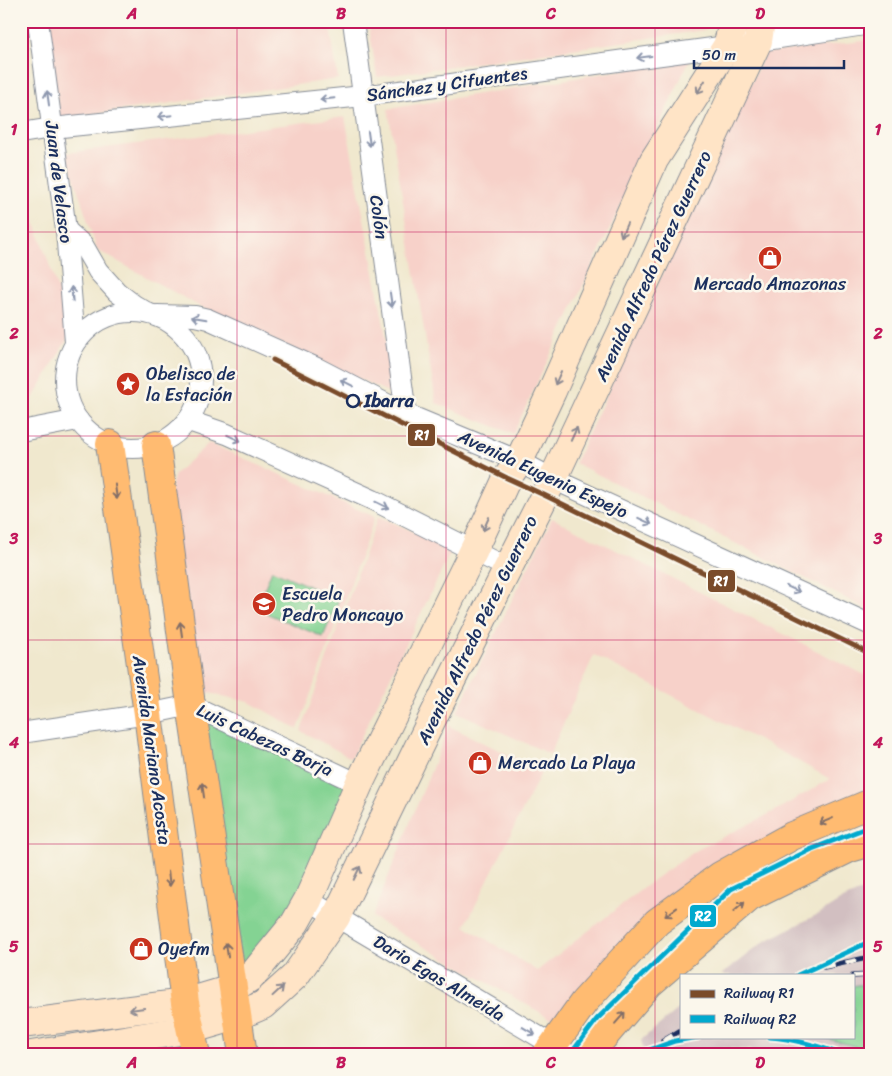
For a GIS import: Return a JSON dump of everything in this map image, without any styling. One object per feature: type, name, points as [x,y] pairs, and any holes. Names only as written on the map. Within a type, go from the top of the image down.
[{"type":"main road","name":"Avenida Mariano Acosta","points":[[110,444],[148,714],[185,1003],[194,1042]]},
{"type":"main road","points":[[156,445],[191,706],[243,1055]]},
{"type":"main road","points":[[557,1052],[584,1002],[658,922],[720,876],[792,836],[871,803]]},
{"type":"main road","points":[[588,1055],[649,984],[750,897],[850,848],[871,842]]},
{"type":"street","name":"Juan de Velasco","points":[[38,21],[66,230],[76,342]]},
{"type":"street","name":"Colón","points":[[353,21],[406,414]]},
{"type":"street","name":"Sánchez y Cifuentes","points":[[21,133],[52,128],[363,96],[731,34],[871,24]]},
{"type":"street","name":"Avenida Alfredo Pérez Guerrero","points":[[31,1055],[194,1042],[237,1016],[263,1005],[295,976],[336,918],[553,478],[760,31]]},
{"type":"street","points":[[21,1024],[185,1003],[232,989],[251,977],[295,923],[308,900],[359,784],[474,550],[507,478],[519,461],[552,391],[654,160],[731,34]]},
{"type":"street","points":[[66,230],[82,245],[98,271],[117,292],[134,305],[151,313],[175,325],[190,341],[199,360],[202,381],[198,402],[189,420],[174,435],[156,445],[133,448],[110,444],[92,435],[78,420],[68,402],[65,382],[67,361],[76,342],[89,327],[106,316],[126,311],[151,313]]},
{"type":"street","name":"Avenida Eugenio Espejo","points":[[151,313],[195,316],[208,320],[317,368],[406,414],[519,461],[871,625]]},
{"type":"street","points":[[21,431],[78,420]]},
{"type":"street","points":[[189,420],[227,434],[373,500],[508,568]]},
{"type":"street","name":"Luis Cabezas Borja","points":[[21,733],[191,706],[359,784]]},
{"type":"street","name":"Dario Egas Almeida","points":[[308,900],[557,1052]]},
{"type":"shaded area","points":[[46,21],[329,21],[338,79],[60,119]]},
{"type":"shaded area","points":[[368,21],[709,21],[705,30],[377,77]]},
{"type":"shaded area","name":"Mercado Amazonas","points":[[871,40],[871,611],[575,463],[765,53]]},
{"type":"shaded area","points":[[690,59],[513,434],[436,403],[388,109]]},
{"type":"shaded area","points":[[21,84],[28,127],[21,128]]},
{"type":"shaded area","points":[[345,117],[397,396],[201,307],[97,250],[66,153]]},
{"type":"shaded area","points":[[21,182],[72,331],[21,419]]},
{"type":"shaded area","name":"Escuela Pedro Moncayo","points":[[209,443],[375,517],[298,729],[249,702],[196,690],[168,498],[175,474]]},
{"type":"shaded area","points":[[378,516],[452,549],[351,758],[301,731]]},
{"type":"shaded area","name":"Mercado La Playa","points":[[552,518],[871,678],[871,788],[856,793],[688,882],[552,1019],[372,917],[449,726],[542,771],[465,926],[537,971],[656,878],[697,850],[775,811],[830,779],[594,655],[550,754],[457,712]]},
{"type":"shaded area","points":[[871,887],[871,1055],[765,1055],[751,1050],[717,1047],[680,1055],[645,1055],[641,1040],[680,1008],[680,1038],[854,1038],[854,974],[722,974],[762,943],[843,899]]},
{"type":"green space","points":[[272,570],[339,599],[323,637],[256,609]]},
{"type":"green space","points":[[209,722],[348,787],[290,913],[240,972],[200,727]]},
{"type":"green space","points":[[871,985],[871,1053],[825,1038],[854,1038],[854,986]]},
{"type":"railway","points":[[273,360],[507,478],[871,654]]},
{"type":"railway","points":[[800,974],[871,941]]},
{"type":"railway","points":[[824,967],[871,957]]},
{"type":"railway","points":[[854,976],[871,975]]},
{"type":"railway","points":[[663,1041],[680,1031]]},
{"type":"railway","points":[[635,1055],[675,1041],[692,1038]]},
{"type":"railway","points":[[780,1038],[807,1043],[842,1055]]},
{"type":"rail line","name":"R1","points":[[273,360],[507,478],[871,654]]},
{"type":"rail line","name":"R2","points":[[570,1055],[597,1019],[731,889],[812,849],[871,826]]},
{"type":"rail line","name":"R2","points":[[800,974],[871,941]]},
{"type":"rail line","name":"R2","points":[[635,1055],[675,1041],[692,1038]]},
{"type":"rail line","name":"R2","points":[[780,1038],[807,1043],[842,1055]]},
{"type":"place","name":"Mercado Amazonas","points":[[770,258]]},
{"type":"place","name":"Obelisco de la Estación","points":[[128,384]]},
{"type":"place","name":"Ibarra","points":[[353,401]]},
{"type":"place","name":"Escuela Pedro Moncayo","points":[[264,604]]},
{"type":"place","name":"Mercado La Playa","points":[[480,763]]},
{"type":"place","name":"Oyefm","points":[[141,949]]}]
